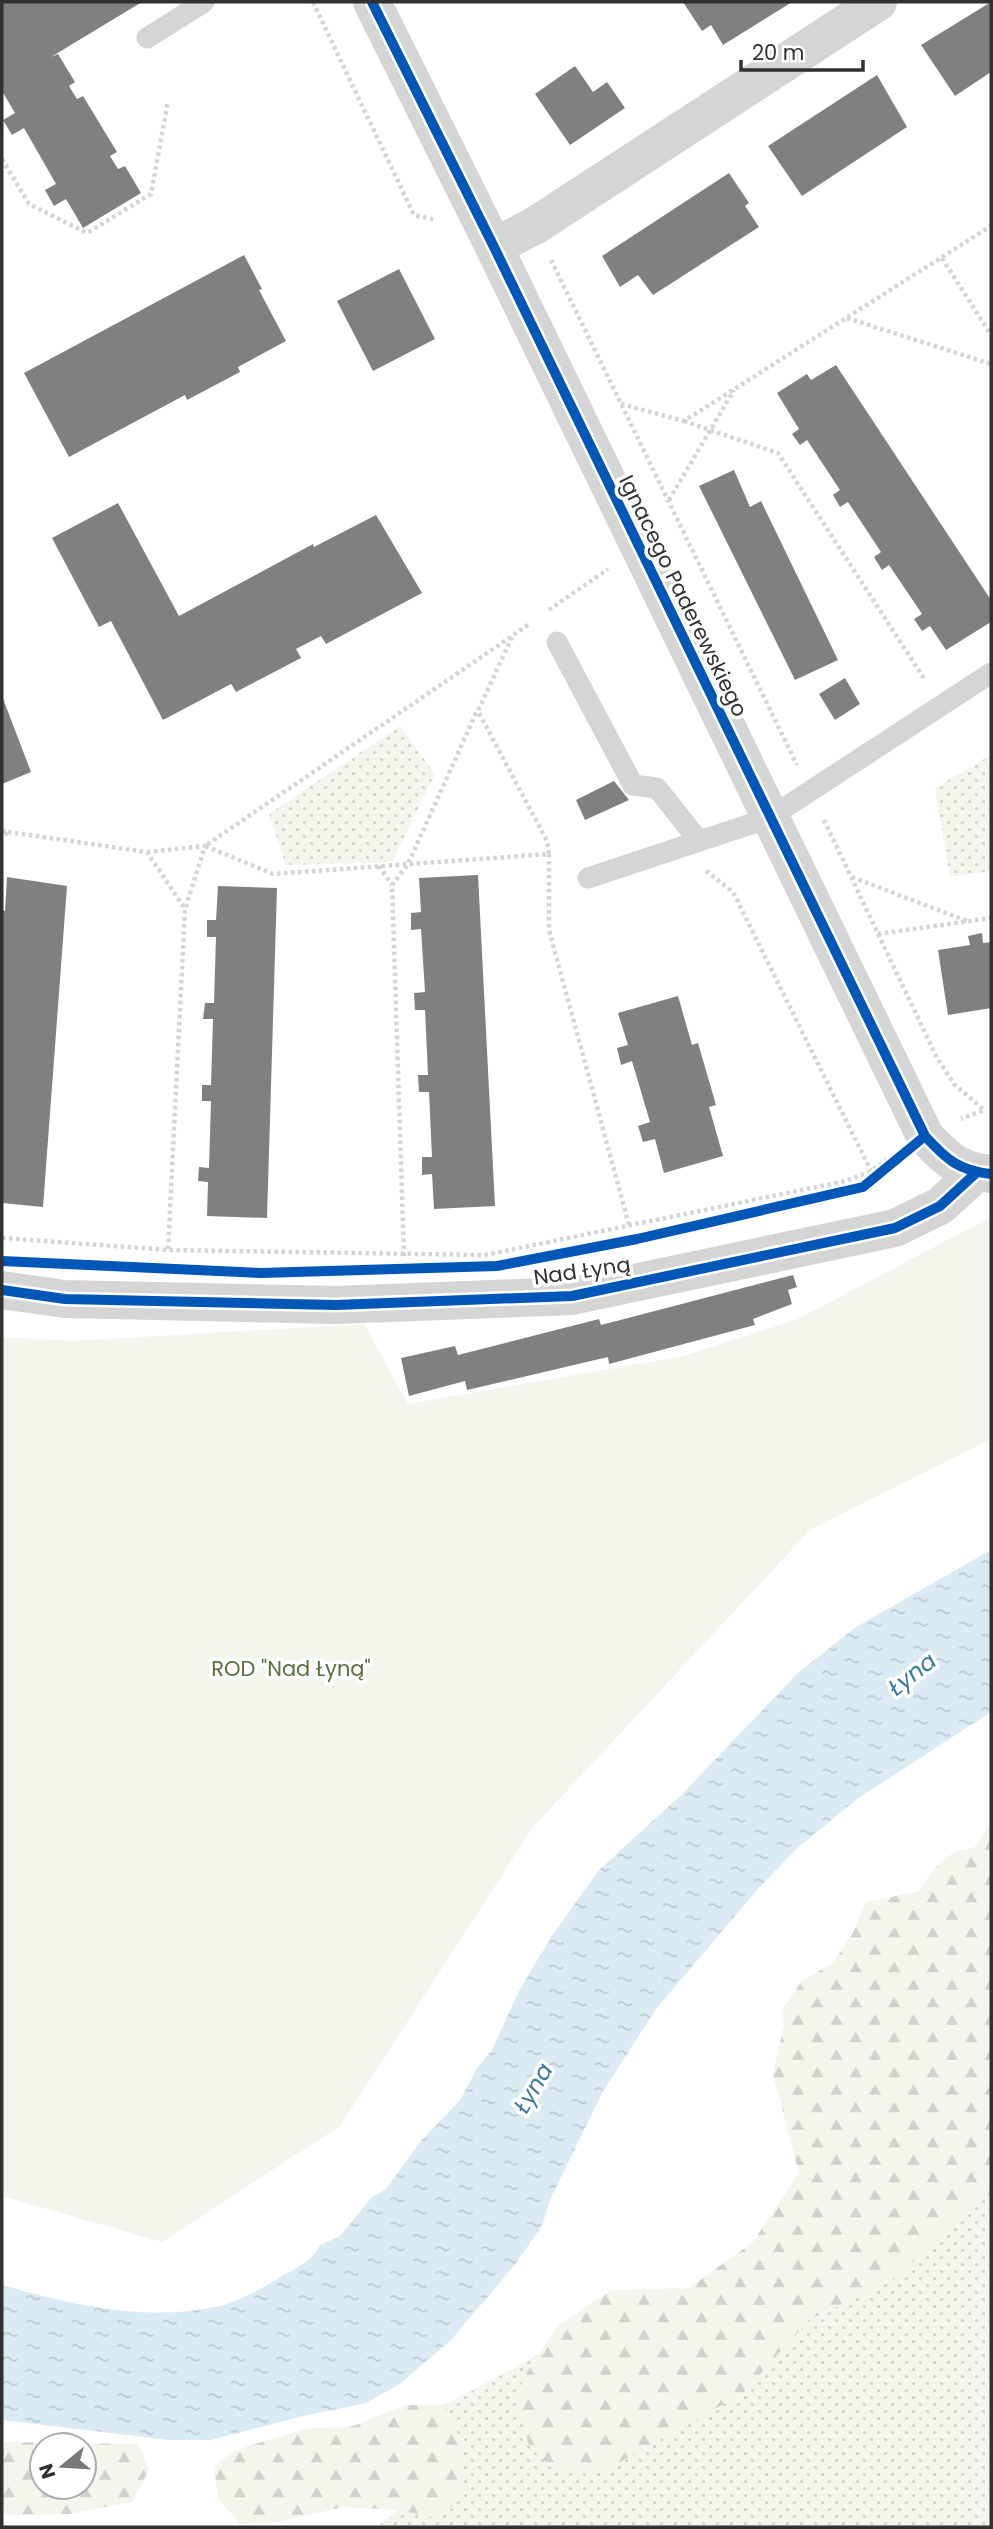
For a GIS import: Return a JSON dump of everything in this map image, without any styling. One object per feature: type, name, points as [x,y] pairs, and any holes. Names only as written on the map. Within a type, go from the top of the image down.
[{"type":"street","name":"Ignacego Paderewskiego","points":[[372,2],[494,247],[925,1136],[947,1160],[984,1174]]},
{"type":"street","points":[[494,247],[536,225],[878,2]]},
{"type":"street","name":"Nad Łyną","points":[[2,1290],[65,1298],[336,1305],[572,1296],[895,1228],[940,1206],[984,1174]]},
{"type":"lane","points":[[147,38],[204,2]]},
{"type":"lane","points":[[557,642],[633,785],[657,788],[699,841]]},
{"type":"lane","points":[[588,878],[769,818],[991,673]]},
{"type":"path","points":[[313,2],[414,215],[447,222]]},
{"type":"path","points":[[2,159],[29,204],[86,233],[151,194],[168,101]]},
{"type":"path","points":[[684,421],[991,226]]},
{"type":"path","points":[[942,258],[991,335]]},
{"type":"path","points":[[848,318],[991,365]]},
{"type":"path","points":[[669,501],[734,389]]},
{"type":"path","points":[[621,404],[684,421],[778,453],[931,688]]},
{"type":"path","points":[[544,614],[618,562]]},
{"type":"path","points":[[168,1250],[185,909],[205,846],[533,622]]},
{"type":"path","points":[[392,885],[408,864],[512,637]]},
{"type":"path","points":[[478,710],[547,841],[549,930],[629,1225]]},
{"type":"path","points":[[2,838],[5,831],[147,852],[205,846],[273,874],[549,854]]},
{"type":"path","points":[[699,841],[701,863],[710,878],[733,892],[871,1171]]},
{"type":"path","points":[[147,852],[185,909]]},
{"type":"path","points":[[379,866],[392,885],[404,1256]]},
{"type":"path","points":[[851,877],[967,921]]},
{"type":"path","points":[[878,934],[991,918]]},
{"type":"path","points":[[984,1110],[991,1113]]},
{"type":"path","points":[[751,1213],[863,1187],[925,1136]]},
{"type":"path","points":[[471,1268],[497,1266]]},
{"type":"green space","points":[[400,726],[435,774],[392,862],[286,865],[269,814]]},
{"type":"green space","points":[[991,755],[991,871],[950,877],[935,788]]},
{"type":"green space","name":"ROD \"Nad Łyną\"","points":[[991,1217],[991,1439],[810,1530],[533,1827],[340,2126],[162,2242],[2,2196],[2,1337],[74,1341],[364,1324],[408,1404],[684,1356],[798,1319]]},
{"type":"green space","points":[[991,1823],[991,2193],[963,2210],[897,2278],[809,2320],[742,2394],[607,2469],[554,2470],[529,2446],[515,2399],[527,2372],[558,2326],[611,2290],[689,2288],[753,2242],[799,2173],[773,2074],[784,2025],[782,2010],[801,1982],[834,1962],[854,1931],[865,1903],[919,1891],[936,1867],[947,1857],[974,1848]]},
{"type":"green space","points":[[991,2193],[991,2527],[377,2527],[398,2510],[437,2518],[464,2448],[445,2405],[538,2355],[527,2372],[742,2394],[809,2320],[897,2278],[963,2210]]},
{"type":"green space","points":[[407,2405],[445,2405],[464,2448],[460,2499],[437,2518],[398,2510],[343,2507],[279,2522],[241,2524],[218,2499],[214,2467],[235,2450],[304,2429],[353,2426]]},
{"type":"green space","points":[[2,2442],[28,2442],[28,2501],[98,2501],[98,2443],[138,2444],[149,2470],[132,2502],[70,2514],[2,2515]]},
{"type":"water","name":"Łyna","points":[[991,1550],[991,1712],[857,1799],[795,1850],[757,1890],[656,2009],[602,2093],[550,2200],[542,2226],[513,2267],[451,2340],[400,2384],[366,2403],[211,2440],[170,2440],[2,2420],[2,2285],[107,2309],[162,2313],[188,2311],[215,2307],[240,2299],[296,2268],[307,2261],[320,2245],[340,2236],[372,2197],[386,2189],[420,2142],[460,2100],[477,2068],[492,2050],[519,1991],[551,1937],[599,1870],[680,1796],[798,1673],[856,1627]]},
{"type":"building","points":[[2,2],[142,2],[51,57],[58,54],[75,82],[69,86],[77,99],[83,96],[117,152],[110,156],[118,169],[125,166],[141,193],[83,228],[66,199],[54,206],[45,190],[56,184],[24,128],[12,135],[3,120],[15,113],[2,91]]},
{"type":"building","points":[[683,2],[792,2],[723,45],[711,25],[702,31]]},
{"type":"building","points":[[991,2],[991,72],[955,96],[921,45]]},
{"type":"building","points":[[575,66],[593,92],[607,82],[625,108],[570,145],[535,94]]},
{"type":"building","points":[[877,75],[907,127],[802,196],[768,146]]},
{"type":"building","points":[[729,173],[749,203],[745,206],[759,227],[653,295],[638,275],[620,287],[602,256]]},
{"type":"building","points":[[244,255],[286,341],[238,367],[240,372],[187,400],[185,395],[69,457],[24,373]]},
{"type":"building","points":[[399,269],[435,339],[373,371],[337,301]]},
{"type":"building","points":[[836,365],[991,600],[991,622],[946,650],[930,626],[922,631],[914,619],[922,614],[889,565],[882,570],[874,557],[881,552],[848,502],[840,507],[833,495],[840,490],[807,440],[800,445],[792,434],[799,429],[777,393],[807,374],[811,380]]},
{"type":"building","points":[[734,470],[750,507],[761,501],[838,660],[795,680],[699,486]]},
{"type":"building","points":[[118,503],[179,616],[313,544],[314,547],[376,515],[422,593],[326,644],[321,636],[296,649],[301,658],[236,692],[231,684],[163,720],[111,621],[99,627],[52,538]]},
{"type":"building","points":[[845,678],[860,704],[835,720],[819,694]]},
{"type":"building","points":[[2,696],[31,772],[2,784]]},
{"type":"building","points":[[614,781],[629,800],[585,820],[576,800]]},
{"type":"building","points":[[478,875],[495,1206],[434,1209],[432,1174],[422,1175],[422,1157],[432,1157],[429,1092],[419,1092],[418,1075],[428,1075],[425,1010],[415,1010],[414,993],[425,992],[421,929],[411,930],[411,913],[421,912],[419,878]]},
{"type":"building","points":[[7,877],[67,886],[43,1207],[2,1203],[2,910],[5,911]]},
{"type":"building","points":[[218,886],[277,888],[267,1218],[207,1216],[208,1182],[198,1181],[199,1167],[209,1168],[211,1101],[202,1101],[202,1085],[211,1085],[213,1019],[203,1019],[205,1003],[214,1003],[216,937],[207,937],[207,920],[216,920]]},
{"type":"building","points":[[982,933],[983,943],[991,942],[991,1008],[948,1015],[938,950],[970,945],[968,936]]},
{"type":"building","points":[[678,996],[692,1045],[698,1043],[716,1105],[709,1107],[723,1156],[664,1173],[655,1139],[643,1142],[638,1126],[650,1122],[632,1061],[621,1065],[617,1048],[628,1045],[618,1013]]},
{"type":"building","points":[[793,1275],[797,1287],[788,1290],[792,1304],[753,1319],[755,1325],[609,1364],[608,1357],[467,1390],[465,1381],[409,1396],[401,1358],[455,1346],[458,1355],[599,1319],[601,1325]]},
{"type":"cycle path","points":[[372,2],[494,247],[925,1136],[962,1167],[991,1174]]},
{"type":"cycle path","points":[[2,1261],[261,1273],[497,1266],[637,1239],[863,1187],[925,1136]]},
{"type":"cycle path","points":[[2,1290],[65,1299],[336,1305],[572,1296],[895,1228],[940,1206],[976,1173]]}]
